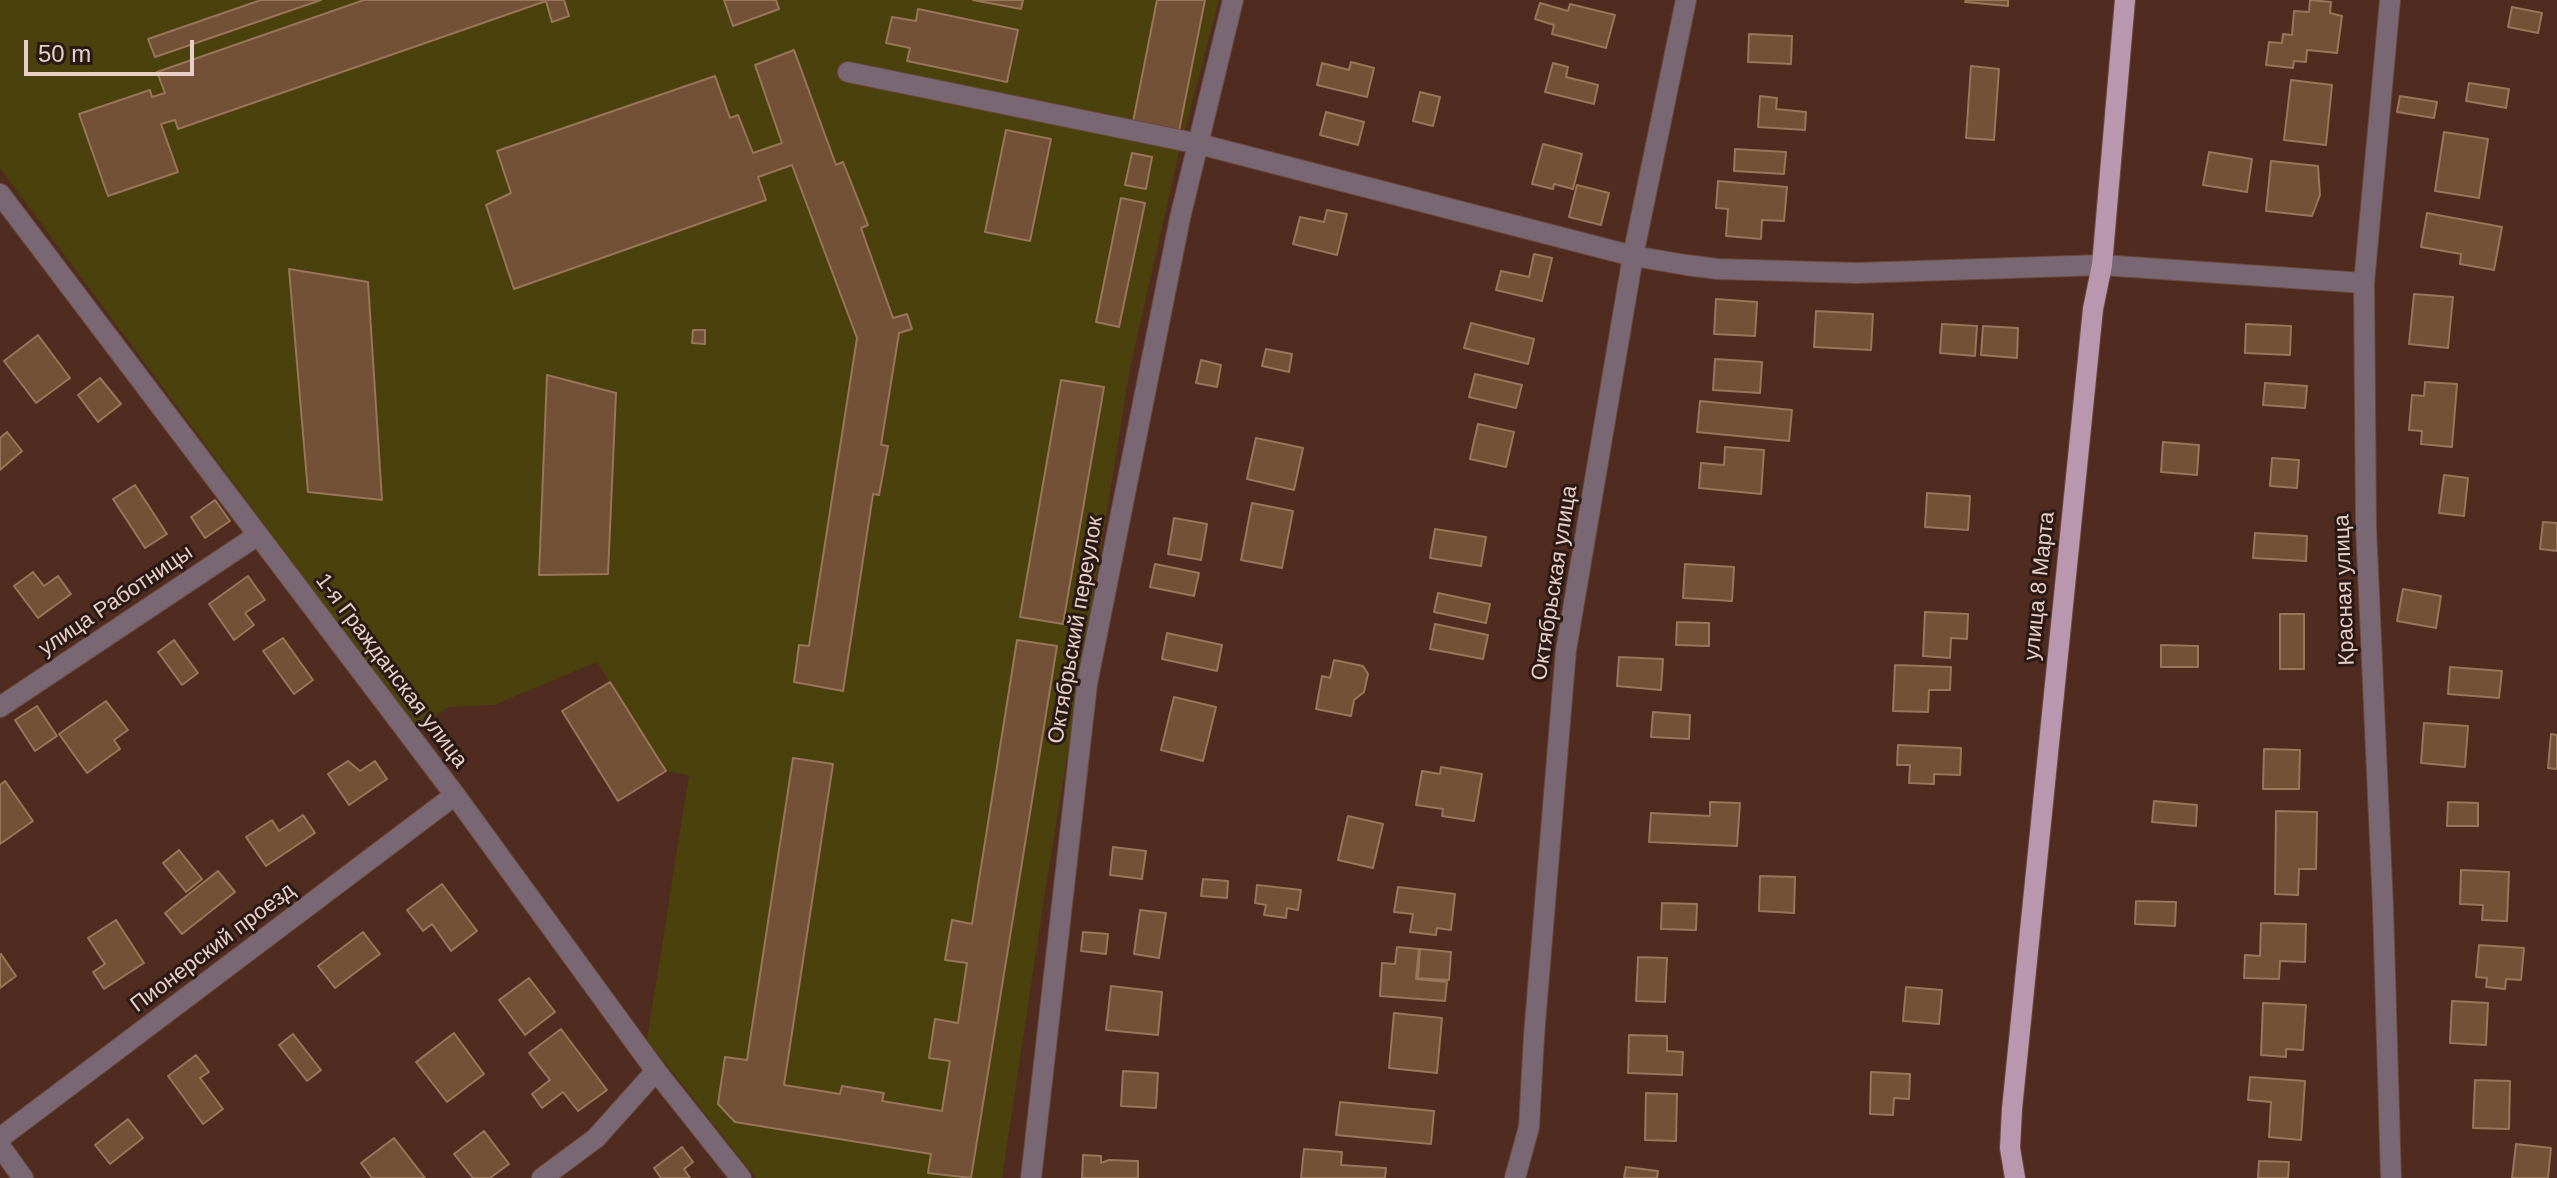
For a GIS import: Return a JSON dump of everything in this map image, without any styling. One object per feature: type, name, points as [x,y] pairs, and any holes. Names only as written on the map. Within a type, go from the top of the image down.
[{"type":"main road","name":"улица 8 Марта","points":[[2015,1178],[2010,1148],[2012,1109],[2093,309],[2102,265],[2125,0]]},
{"type":"street","name":"Октябрьский переулок","points":[[1031,1178],[1087,684],[1180,218],[1233,0]]},
{"type":"street","name":"Октябрьская улица","points":[[1515,1178],[1529,1127],[1566,650],[1633,256],[1686,0]]},
{"type":"street","name":"Красная улица","points":[[2390,0],[2364,283],[2366,527],[2383,907],[2391,1178]]},
{"type":"street","points":[[848,72],[1199,144],[1633,256],[1718,269],[1857,273],[2102,265],[2364,283]]},
{"type":"street","name":"1-я Гражданская улица","points":[[0,194],[455,795],[656,1071],[741,1178]]},
{"type":"street","name":"улица Работницы","points":[[0,707],[258,535]]},
{"type":"street","name":"Пионерский проезд","points":[[0,1138],[455,795]]},
{"type":"street","points":[[542,1178],[596,1138],[656,1071]]},
{"type":"street","points":[[0,1146],[23,1178]]},
{"type":"shaded area","points":[[0,0],[1219,0],[1178,157],[1130,368],[1002,1178],[756,1178],[647,1040],[689,775],[666,771],[597,662],[494,705],[448,707],[417,730],[0,168]]},
{"type":"building","points":[[261,0],[321,0],[155,57],[148,39]]},
{"type":"building","points":[[364,0],[564,0],[569,16],[552,22],[546,1],[178,129],[175,120],[161,124],[178,172],[108,196],[79,114],[150,90],[152,97],[165,93],[157,72]]},
{"type":"building","points":[[724,0],[776,0],[779,9],[733,26]]},
{"type":"building","points":[[973,0],[1023,0],[1021,9]]},
{"type":"building","points":[[1157,0],[1205,0],[1179,131],[1133,122]]},
{"type":"building","points":[[2008,0],[2008,6],[1965,2]]},
{"type":"building","points":[[2310,0],[2331,2],[2330,13],[2342,16],[2337,53],[2307,50],[2306,62],[2294,61],[2293,68],[2266,65],[2269,42],[2282,43],[2283,34],[2292,35],[2294,11],[2309,12]]},
{"type":"building","points":[[1540,3],[1568,11],[1570,4],[1615,15],[1606,48],[1552,34],[1554,25],[1535,19]]},
{"type":"building","points":[[2512,7],[2542,13],[2538,33],[2508,27]]},
{"type":"building","points":[[918,9],[1018,30],[1007,82],[907,61],[910,48],[886,43],[892,17],[916,21]]},
{"type":"building","points":[[1749,34],[1792,36],[1791,64],[1748,62]]},
{"type":"building","points":[[794,50],[836,165],[843,162],[868,225],[861,228],[893,318],[907,314],[912,329],[899,333],[881,445],[888,446],[879,495],[873,494],[843,691],[794,682],[799,645],[809,646],[857,338],[792,165],[758,177],[766,200],[514,289],[486,205],[511,193],[497,151],[715,76],[730,118],[738,115],[753,153],[782,143],[755,65]]},
{"type":"building","points":[[1351,62],[1374,68],[1367,97],[1317,85],[1322,63],[1349,70]]},
{"type":"building","points":[[1553,63],[1568,67],[1566,77],[1598,85],[1594,104],[1545,92]]},
{"type":"building","points":[[1971,66],[1999,69],[1994,140],[1966,138]]},
{"type":"building","points":[[2291,80],[2332,85],[2326,145],[2284,140]]},
{"type":"building","points":[[2469,83],[2509,89],[2506,108],[2466,101]]},
{"type":"building","points":[[1420,92],[1440,97],[1433,126],[1413,121]]},
{"type":"building","points":[[1760,96],[1777,98],[1776,109],[1806,112],[1805,130],[1758,127]]},
{"type":"building","points":[[2400,96],[2437,102],[2434,118],[2397,112]]},
{"type":"building","points":[[1326,112],[1364,122],[1358,145],[1320,135]]},
{"type":"building","points":[[1006,130],[1051,139],[1030,241],[985,232]]},
{"type":"building","points":[[2444,132],[2488,139],[2479,198],[2435,191]]},
{"type":"building","points":[[1543,144],[1582,154],[1573,189],[1554,184],[1553,189],[1532,184]]},
{"type":"building","points":[[1735,149],[1786,152],[1784,174],[1734,171]]},
{"type":"building","points":[[2209,152],[2252,159],[2247,192],[2203,185]]},
{"type":"building","points":[[1132,153],[1152,157],[1146,189],[1125,185]]},
{"type":"building","points":[[2271,161],[2318,166],[2320,195],[2312,216],[2266,211]]},
{"type":"building","points":[[1718,181],[1787,187],[1784,221],[1762,220],[1761,239],[1726,236],[1728,209],[1716,208]]},
{"type":"building","points":[[1577,185],[1609,193],[1601,225],[1569,217]]},
{"type":"building","points":[[1121,198],[1145,203],[1119,327],[1096,322]]},
{"type":"building","points":[[1327,210],[1347,214],[1337,255],[1293,244],[1300,217],[1324,222]]},
{"type":"building","points":[[2427,213],[2502,227],[2494,270],[2460,264],[2461,254],[2421,247]]},
{"type":"building","points":[[1534,254],[1552,258],[1542,301],[1496,290],[1501,271],[1529,277]]},
{"type":"building","points":[[289,269],[368,282],[382,500],[308,492]]},
{"type":"building","points":[[2414,294],[2453,297],[2448,348],[2409,344]]},
{"type":"building","points":[[1716,299],[1757,302],[1755,336],[1714,334]]},
{"type":"building","points":[[1816,311],[1873,314],[1871,350],[1814,347]]},
{"type":"building","points":[[1471,323],[1534,339],[1528,364],[1464,348]]},
{"type":"building","points":[[1942,324],[1977,326],[1975,356],[1940,353]]},
{"type":"building","points":[[2246,324],[2291,326],[2290,355],[2245,353]]},
{"type":"building","points":[[1983,326],[2018,328],[2017,358],[1981,355]]},
{"type":"building","points":[[693,330],[705,330],[705,344],[692,343]]},
{"type":"building","points":[[38,335],[70,378],[36,403],[4,361]]},
{"type":"building","points":[[1266,349],[1292,354],[1289,372],[1262,366]]},
{"type":"building","points":[[1715,359],[1762,362],[1760,393],[1713,390]]},
{"type":"building","points":[[1201,360],[1221,365],[1217,387],[1196,383]]},
{"type":"building","points":[[1475,374],[1522,385],[1516,408],[1469,397]]},
{"type":"building","points":[[547,375],[616,393],[608,574],[539,575]]},
{"type":"building","points":[[100,378],[121,404],[98,422],[78,395]]},
{"type":"building","points":[[1061,380],[1104,387],[1063,624],[1020,617]]},
{"type":"building","points":[[2425,382],[2457,384],[2452,447],[2421,444],[2422,431],[2409,430],[2412,395],[2424,396]]},
{"type":"building","points":[[2265,383],[2307,386],[2305,408],[2263,405]]},
{"type":"building","points":[[1700,401],[1792,410],[1789,441],[1697,432]]},
{"type":"building","points":[[1478,424],[1514,432],[1506,467],[1470,459]]},
{"type":"building","points":[[7,432],[22,451],[0,470],[0,438]]},
{"type":"building","points":[[1256,438],[1303,448],[1294,490],[1247,479]]},
{"type":"building","points":[[2163,442],[2199,445],[2197,475],[2161,472]]},
{"type":"building","points":[[1725,447],[1764,450],[1761,494],[1699,488],[1701,463],[1724,465]]},
{"type":"building","points":[[2272,458],[2299,460],[2297,488],[2270,486]]},
{"type":"building","points":[[2444,475],[2468,478],[2464,516],[2439,513]]},
{"type":"building","points":[[135,485],[167,534],[145,548],[113,499]]},
{"type":"building","points":[[1927,493],[1970,496],[1968,530],[1925,527]]},
{"type":"building","points":[[215,500],[230,521],[205,538],[191,517]]},
{"type":"building","points":[[1252,503],[1293,511],[1282,568],[1241,560]]},
{"type":"building","points":[[1174,518],[1207,524],[1201,560],[1168,554]]},
{"type":"building","points":[[2543,522],[2557,523],[2557,551],[2540,549]]},
{"type":"building","points":[[1435,529],[1486,537],[1481,566],[1430,558]]},
{"type":"building","points":[[2255,533],[2307,536],[2306,561],[2253,558]]},
{"type":"building","points":[[1155,564],[1199,573],[1194,596],[1150,587]]},
{"type":"building","points":[[1685,564],[1734,567],[1732,601],[1683,598]]},
{"type":"building","points":[[33,572],[44,586],[58,576],[71,594],[38,618],[14,586]]},
{"type":"building","points":[[248,576],[265,600],[245,613],[254,625],[234,640],[209,604]]},
{"type":"building","points":[[2403,589],[2441,596],[2436,628],[2397,621]]},
{"type":"building","points":[[1438,593],[1490,604],[1486,623],[1434,612]]},
{"type":"building","points":[[1925,612],[1968,614],[1967,639],[1951,638],[1950,658],[1923,656]]},
{"type":"building","points":[[2280,614],[2304,614],[2304,669],[2280,669]]},
{"type":"building","points":[[1677,622],[1709,623],[1709,646],[1676,645]]},
{"type":"building","points":[[1435,624],[1488,635],[1483,659],[1430,649]]},
{"type":"building","points":[[1167,633],[1222,645],[1217,671],[1162,659]]},
{"type":"building","points":[[283,638],[313,680],[294,694],[263,651]]},
{"type":"building","points":[[174,640],[198,673],[182,685],[158,652]]},
{"type":"building","points":[[1017,640],[1057,646],[971,1178],[928,1173],[931,1154],[735,1122],[718,1104],[725,1057],[747,1060],[793,758],[833,764],[784,1085],[840,1094],[842,1086],[884,1093],[882,1101],[942,1111],[950,1061],[929,1058],[935,1019],[958,1023],[967,963],[945,960],[952,920],[972,924]]},
{"type":"building","points":[[2161,645],[2198,646],[2198,667],[2161,667]]},
{"type":"building","points":[[1619,657],[1663,659],[1661,690],[1617,686]]},
{"type":"building","points":[[1334,660],[1363,666],[1368,674],[1364,692],[1354,700],[1351,716],[1316,709],[1322,676],[1330,678]]},
{"type":"building","points":[[1895,665],[1951,667],[1950,690],[1929,690],[1928,712],[1893,711]]},
{"type":"building","points":[[2450,667],[2502,671],[2499,698],[2448,694]]},
{"type":"building","points":[[610,682],[666,771],[618,801],[562,711]]},
{"type":"building","points":[[1174,697],[1216,707],[1203,761],[1161,750]]},
{"type":"building","points":[[106,701],[128,730],[114,740],[120,749],[87,773],[59,734]]},
{"type":"building","points":[[37,706],[57,736],[35,751],[15,720]]},
{"type":"building","points":[[1653,712],[1690,715],[1689,739],[1651,737]]},
{"type":"building","points":[[2424,723],[2468,726],[2465,767],[2421,763]]},
{"type":"building","points":[[2551,734],[2557,735],[2557,769],[2548,768]]},
{"type":"building","points":[[1898,745],[1961,748],[1960,775],[1934,774],[1934,784],[1909,783],[1910,765],[1897,765]]},
{"type":"building","points":[[2264,749],[2300,750],[2299,789],[2263,789]]},
{"type":"building","points":[[348,761],[360,771],[375,761],[387,779],[349,805],[328,774]]},
{"type":"building","points":[[1441,767],[1482,774],[1474,821],[1442,816],[1443,809],[1416,805],[1422,771],[1440,774]]},
{"type":"building","points":[[5,781],[33,821],[0,844],[0,785]]},
{"type":"building","points":[[2154,801],[2197,805],[2196,826],[2152,822]]},
{"type":"building","points":[[1710,802],[1740,803],[1737,846],[1649,842],[1651,813],[1710,816]]},
{"type":"building","points":[[2448,802],[2478,803],[2478,826],[2447,826]]},
{"type":"building","points":[[2276,811],[2317,812],[2316,869],[2299,869],[2298,895],[2275,894]]},
{"type":"building","points":[[303,815],[315,833],[266,866],[246,837],[272,820],[279,831]]},
{"type":"building","points":[[1348,816],[1383,824],[1373,868],[1338,860]]},
{"type":"building","points":[[1113,847],[1146,851],[1142,879],[1110,875]]},
{"type":"building","points":[[179,850],[202,879],[186,892],[163,863]]},
{"type":"building","points":[[2461,870],[2509,872],[2507,921],[2482,920],[2483,905],[2460,904]]},
{"type":"building","points":[[218,871],[235,892],[182,934],[165,913]]},
{"type":"building","points":[[1760,876],[1795,877],[1794,913],[1759,911]]},
{"type":"building","points":[[1203,879],[1228,881],[1227,898],[1201,896]]},
{"type":"building","points":[[442,884],[477,931],[451,951],[432,924],[423,931],[407,910]]},
{"type":"building","points":[[1257,885],[1301,890],[1298,910],[1287,908],[1286,918],[1264,915],[1266,905],[1255,903]]},
{"type":"building","points":[[1398,887],[1455,894],[1451,930],[1437,928],[1436,935],[1410,932],[1413,914],[1394,912]]},
{"type":"building","points":[[2136,901],[2176,902],[2175,926],[2135,924]]},
{"type":"building","points":[[1662,903],[1697,904],[1696,930],[1661,929]]},
{"type":"building","points":[[1140,910],[1166,913],[1159,958],[1134,954]]},
{"type":"building","points":[[116,920],[144,963],[104,989],[93,972],[105,964],[88,938]]},
{"type":"building","points":[[2261,923],[2306,924],[2305,962],[2280,961],[2279,979],[2244,978],[2245,955],[2260,956]]},
{"type":"building","points":[[363,932],[380,954],[335,988],[318,966]]},
{"type":"building","points":[[1083,932],[1108,934],[1106,954],[1081,951]]},
{"type":"building","points":[[2479,945],[2524,948],[2521,980],[2506,979],[2505,989],[2486,987],[2487,978],[2476,977]]},
{"type":"building","points":[[1397,947],[1419,949],[1416,979],[1447,982],[1445,1001],[1380,996],[1382,963],[1395,964]]},
{"type":"building","points":[[1420,949],[1451,952],[1449,980],[1418,978]]},
{"type":"building","points":[[0,955],[16,976],[0,988]]},
{"type":"building","points":[[1638,957],[1667,958],[1665,1002],[1636,1001]]},
{"type":"building","points":[[529,978],[555,1012],[525,1035],[499,1000]]},
{"type":"building","points":[[1111,986],[1162,992],[1158,1035],[1106,1030]]},
{"type":"building","points":[[1906,987],[1942,990],[1939,1024],[1903,1021]]},
{"type":"building","points":[[2452,1001],[2488,1003],[2486,1045],[2450,1043]]},
{"type":"building","points":[[2263,1003],[2306,1005],[2303,1050],[2286,1049],[2286,1057],[2261,1055]]},
{"type":"building","points":[[1394,1013],[1442,1018],[1437,1073],[1389,1068]]},
{"type":"building","points":[[561,1029],[607,1090],[578,1111],[563,1092],[542,1108],[532,1094],[550,1080],[529,1053]]},
{"type":"building","points":[[454,1033],[484,1074],[447,1102],[416,1062]]},
{"type":"building","points":[[293,1034],[321,1070],[307,1081],[279,1045]]},
{"type":"building","points":[[1629,1035],[1667,1036],[1667,1051],[1683,1052],[1682,1075],[1628,1073]]},
{"type":"building","points":[[196,1055],[209,1072],[200,1078],[223,1109],[203,1124],[168,1076]]},
{"type":"building","points":[[1123,1071],[1158,1073],[1156,1108],[1121,1106]]},
{"type":"building","points":[[1871,1072],[1910,1074],[1909,1099],[1894,1098],[1893,1115],[1870,1114]]},
{"type":"building","points":[[2250,1077],[2305,1081],[2301,1140],[2269,1137],[2271,1102],[2248,1100]]},
{"type":"building","points":[[2475,1080],[2510,1081],[2509,1129],[2473,1128]]},
{"type":"building","points":[[1646,1093],[1677,1094],[1676,1141],[1645,1140]]},
{"type":"building","points":[[1340,1102],[1434,1111],[1431,1144],[1336,1135]]},
{"type":"building","points":[[128,1119],[143,1138],[110,1164],[95,1145]]},
{"type":"building","points":[[484,1131],[509,1164],[490,1178],[473,1178],[454,1154]]},
{"type":"building","points":[[394,1138],[425,1178],[372,1178],[361,1163]]},
{"type":"building","points":[[2516,1144],[2551,1148],[2548,1178],[2512,1178]]},
{"type":"building","points":[[682,1147],[693,1162],[684,1169],[690,1178],[661,1178],[654,1168]]},
{"type":"building","points":[[1304,1149],[1342,1152],[1341,1165],[1386,1168],[1385,1178],[1301,1178]]},
{"type":"building","points":[[1083,1155],[1101,1156],[1101,1163],[1109,1160],[1138,1161],[1138,1178],[1082,1178]]},
{"type":"building","points":[[2259,1161],[2289,1162],[2288,1178],[2258,1178]]},
{"type":"building","points":[[1626,1167],[1658,1171],[1657,1178],[1624,1178]]}]
